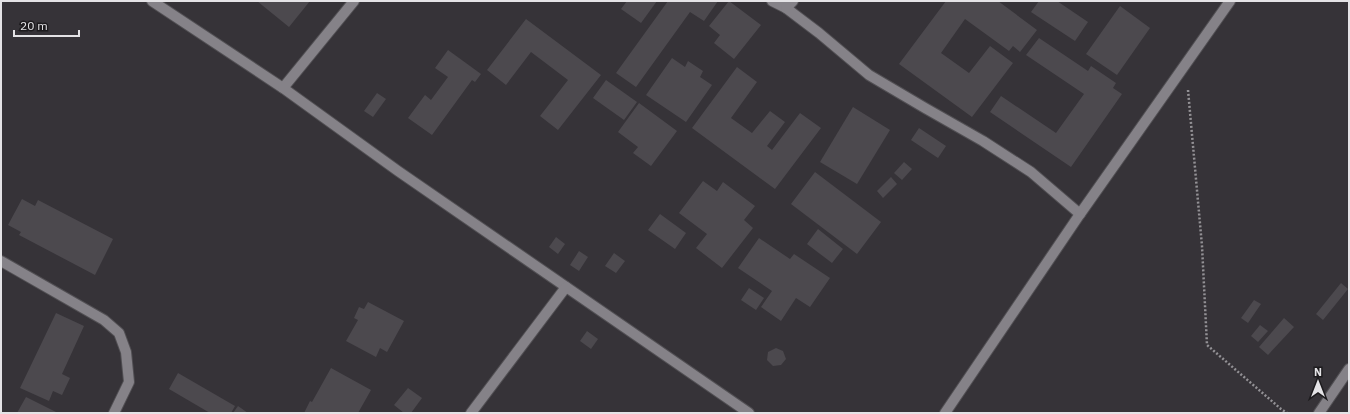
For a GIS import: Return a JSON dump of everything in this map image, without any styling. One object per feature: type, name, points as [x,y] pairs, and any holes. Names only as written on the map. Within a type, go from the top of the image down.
[{"type":"street","points":[[152,1],[283,88],[398,171],[749,413]]},
{"type":"street","points":[[283,88],[354,1]]},
{"type":"street","points":[[772,1],[790,5],[819,33],[869,75],[984,141],[1031,172],[1080,214]]},
{"type":"street","points":[[945,413],[1080,214],[1230,1]]},
{"type":"street","points":[[1,261],[104,320],[119,333],[126,352],[129,382],[114,413]]},
{"type":"street","points":[[471,413],[566,287]]},
{"type":"street","points":[[1319,413],[1349,369]]},
{"type":"path","points":[[1185,64],[1202,246],[1207,345],[1287,413]]},
{"type":"building","points":[[257,1],[310,1],[289,27]]},
{"type":"building","points":[[627,1],[657,1],[641,23],[621,9]]},
{"type":"building","points":[[668,1],[718,1],[704,21],[690,12],[636,87],[616,73]]},
{"type":"building","points":[[729,1],[761,25],[734,59],[714,43],[720,35],[709,26]]},
{"type":"building","points":[[946,1],[998,1],[1037,30],[1020,52],[1013,46],[1009,51],[965,19],[941,53],[969,73],[990,46],[1013,63],[972,117],[899,64]]},
{"type":"building","points":[[1039,1],[1057,1],[1088,22],[1075,41],[1031,12]]},
{"type":"building","points":[[1120,6],[1150,28],[1117,75],[1086,54]]},
{"type":"building","points":[[526,19],[601,75],[558,130],[540,116],[568,80],[531,52],[506,85],[487,70]]},
{"type":"building","points":[[1039,38],[1088,71],[1091,66],[1116,83],[1113,88],[1122,94],[1071,167],[990,112],[1001,96],[1056,133],[1084,94],[1026,55]]},
{"type":"building","points":[[448,50],[481,74],[475,82],[472,80],[432,135],[408,118],[425,95],[431,100],[448,77],[435,68]]},
{"type":"building","points":[[672,58],[685,67],[688,61],[703,71],[700,77],[712,85],[686,122],[646,95]]},
{"type":"building","points":[[737,67],[757,82],[731,118],[752,133],[770,111],[785,122],[767,146],[772,150],[800,113],[821,128],[775,189],[692,128]]},
{"type":"building","points":[[606,80],[637,102],[624,120],[593,98]]},
{"type":"building","points":[[377,93],[386,99],[373,117],[364,111]]},
{"type":"building","points":[[639,103],[677,131],[651,166],[633,153],[638,147],[618,132]]},
{"type":"building","points":[[853,107],[890,130],[857,184],[820,162]]},
{"type":"building","points":[[919,128],[946,146],[938,158],[911,140]]},
{"type":"building","points":[[904,162],[912,169],[902,180],[894,173]]},
{"type":"building","points":[[815,172],[881,222],[857,254],[791,204]]},
{"type":"building","points":[[891,177],[897,184],[883,198],[877,191]]},
{"type":"building","points":[[703,181],[717,191],[723,182],[755,206],[744,220],[753,228],[722,268],[696,248],[707,234],[679,213]]},
{"type":"building","points":[[22,199],[35,206],[38,200],[113,239],[95,275],[19,235],[21,232],[8,225]]},
{"type":"building","points":[[660,214],[686,233],[675,249],[648,230]]},
{"type":"building","points":[[818,229],[843,249],[832,263],[807,244]]},
{"type":"building","points":[[556,237],[565,244],[558,254],[549,247]]},
{"type":"building","points":[[759,238],[790,259],[794,254],[830,278],[810,307],[796,298],[781,321],[761,307],[772,291],[738,268]]},
{"type":"building","points":[[579,251],[588,257],[579,271],[570,265]]},
{"type":"building","points":[[614,253],[625,261],[616,273],[605,266]]},
{"type":"building","points":[[1341,283],[1348,289],[1323,320],[1316,314]]},
{"type":"building","points":[[749,288],[764,298],[756,310],[741,300]]},
{"type":"building","points":[[1254,300],[1261,304],[1248,323],[1241,318]]},
{"type":"building","points":[[368,302],[404,321],[387,352],[380,348],[376,357],[346,341],[358,320],[354,318],[359,307],[364,309]]},
{"type":"building","points":[[56,313],[84,326],[62,374],[70,378],[62,395],[53,391],[49,401],[20,388]]},
{"type":"building","points":[[1284,318],[1294,327],[1268,355],[1259,347]]},
{"type":"building","points":[[1260,325],[1268,331],[1258,342],[1251,336]]},
{"type":"building","points":[[587,331],[598,339],[591,349],[580,341]]},
{"type":"building","points":[[776,348],[783,351],[786,359],[781,365],[773,366],[767,360],[768,352]]},
{"type":"building","points":[[331,368],[371,390],[358,413],[304,413],[310,401],[312,402]]},
{"type":"building","points":[[178,373],[235,406],[231,413],[210,413],[169,389]]},
{"type":"building","points":[[408,388],[422,398],[411,413],[404,413],[394,405]]},
{"type":"building","points":[[26,397],[58,413],[17,413]]},
{"type":"building","points":[[238,406],[248,413],[233,413]]}]
